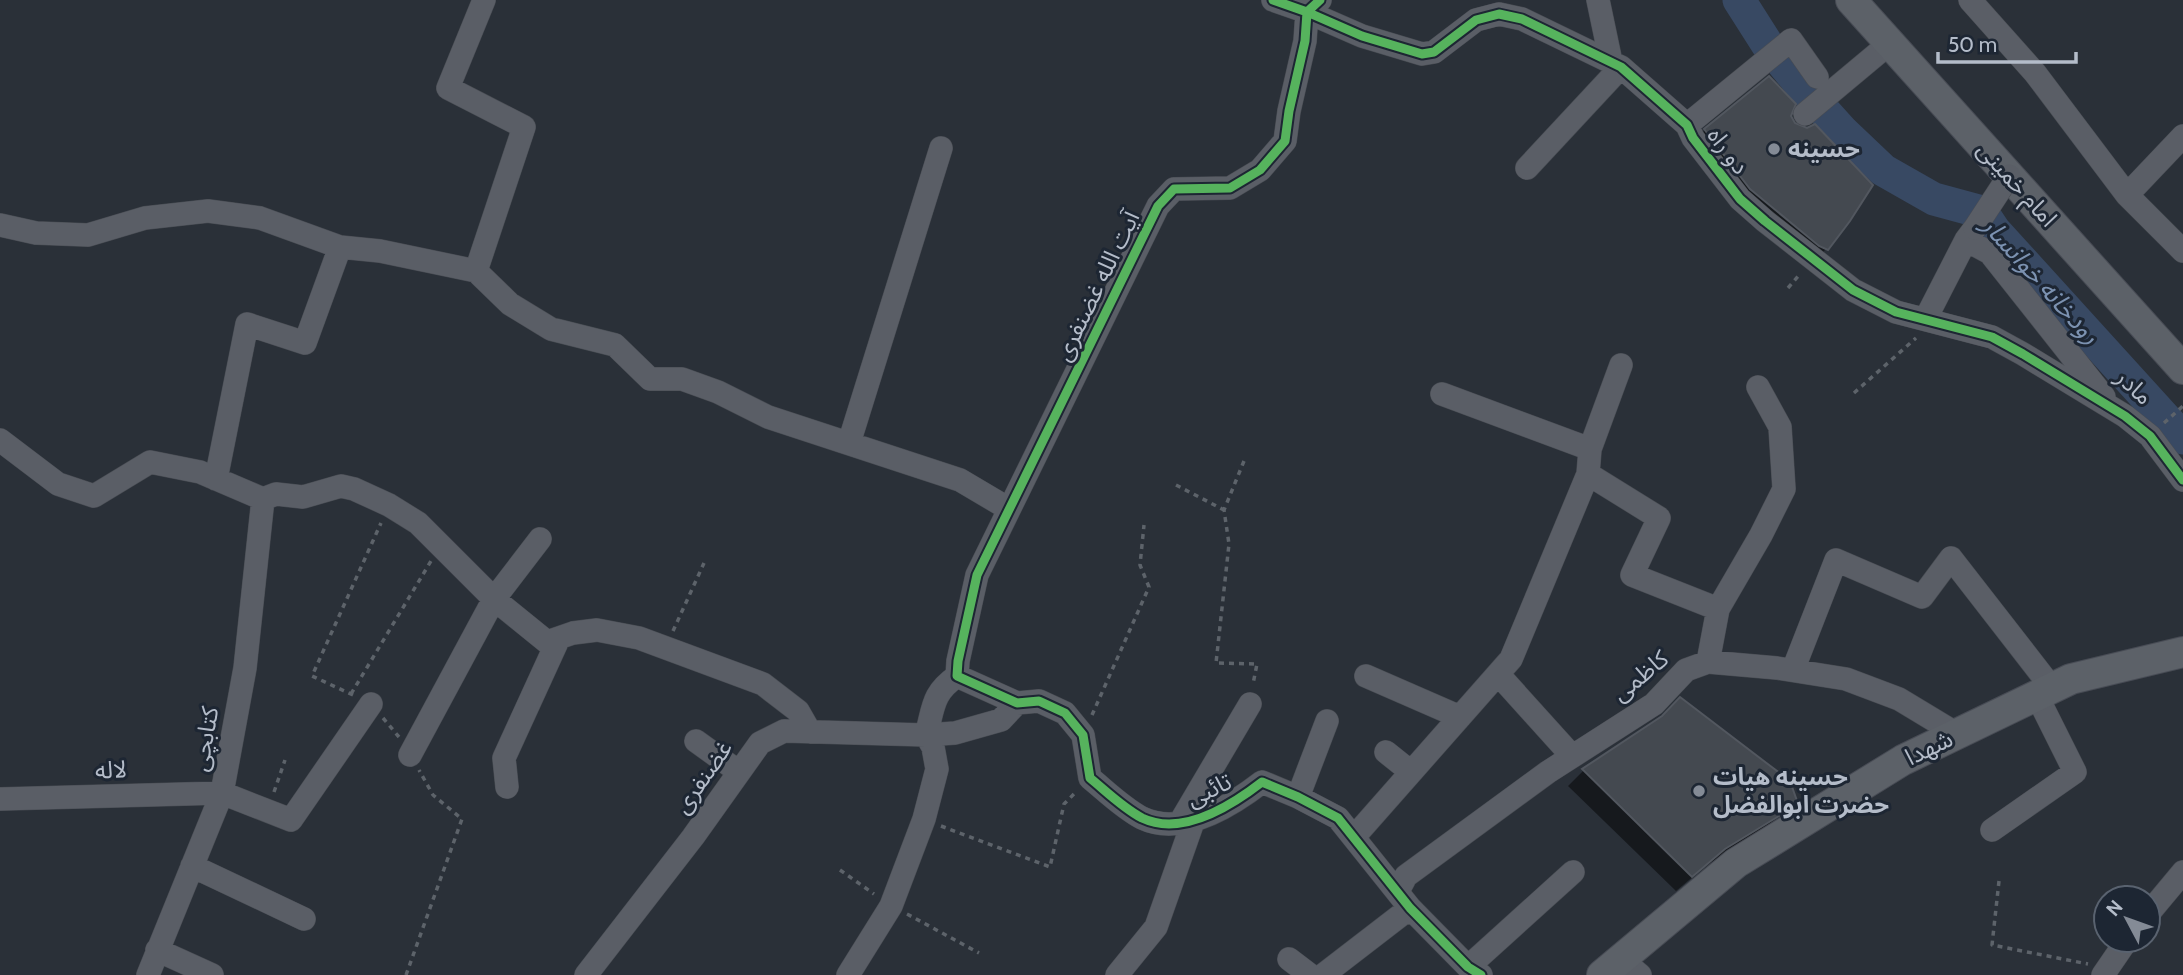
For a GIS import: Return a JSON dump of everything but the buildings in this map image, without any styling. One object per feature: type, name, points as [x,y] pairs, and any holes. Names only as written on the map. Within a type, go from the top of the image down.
[{"type":"main road","name":"امام خمینی","points":[[1851,0],[2183,369]]},
{"type":"main road","name":"شهدا","points":[[1621,970],[1736,863],[1903,760],[2071,679],[2183,652]]},
{"type":"street","points":[[476,271],[524,127],[448,88],[484,0]]},
{"type":"street","points":[[1273,0],[1314,6]]},
{"type":"street","points":[[1527,168],[1616,65],[1598,0]]},
{"type":"street","points":[[1970,0],[2035,73],[2127,195],[2183,251]]},
{"type":"street","name":"دو راه","points":[[1314,6],[1362,36],[1422,54],[1434,52],[1476,20],[1499,14],[1522,19],[1616,65],[1687,125],[1693,138],[1740,199],[1853,290],[1896,312],[1992,337],[2112,408]]},
{"type":"street","name":"آیت الله غضنفری","points":[[958,669],[976,575],[1158,206],[1174,189],[1230,188],[1260,170],[1285,141],[1289,111],[1314,6]]},
{"type":"street","points":[[1687,125],[1791,40],[1827,82]]},
{"type":"street","points":[[1805,114],[1827,82],[1889,43]]},
{"type":"street","points":[[2127,195],[2183,136]]},
{"type":"street","points":[[849,443],[942,148]]},
{"type":"street","points":[[1931,320],[1970,234],[2009,176]]},
{"type":"street","points":[[0,225],[36,233],[88,235],[145,218],[208,211],[260,218],[340,247],[380,251],[476,271],[510,304],[551,329],[615,345],[650,379],[681,379],[718,392],[768,417],[960,480],[1009,509]]},
{"type":"street","name":"مادر","points":[[1970,234],[1990,253],[2112,408],[2150,436],[2183,480]]},
{"type":"street","points":[[216,479],[247,324],[305,343],[340,247]]},
{"type":"street","points":[[1354,837],[1511,659],[1588,474],[1590,449],[1621,365]]},
{"type":"street","points":[[1708,662],[1718,609],[1784,489],[1780,427],[1758,387]]},
{"type":"street","points":[[1442,394],[1590,449]]},
{"type":"street","points":[[0,440],[58,484],[94,496],[150,462],[200,472],[263,499],[276,494],[303,497],[341,486],[354,489],[389,505],[418,523],[494,599],[547,642],[597,630],[639,638],[763,684],[798,710],[810,732]]},
{"type":"street","points":[[1588,474],[1658,518],[1632,575],[1718,609]]},
{"type":"street","name":"کتابچی","points":[[148,975],[222,793],[245,667],[263,499]]},
{"type":"street","points":[[410,755],[494,599],[540,540]]},
{"type":"street","points":[[1793,670],[1836,560],[1922,597],[1951,558],[2044,692],[2075,772],[1992,830]]},
{"type":"street","points":[[507,787],[504,758],[558,640]]},
{"type":"street","name":"کاظمی","points":[[1323,975],[1404,899],[1406,876],[1572,757],[1654,704],[1686,670],[1708,662],[1793,670],[1846,679],[1899,699],[1957,734]]},
{"type":"street","points":[[848,975],[891,906],[924,819],[937,769],[933,747],[926,736],[934,700],[958,669],[1017,703],[1039,701],[1065,713],[1083,735],[1090,778]]},
{"type":"street","points":[[1498,674],[1572,757]]},
{"type":"street","points":[[1366,676],[1460,717]]},
{"type":"street","points":[[222,793],[291,820],[361,699]]},
{"type":"street","name":"غضنفری","points":[[586,975],[693,837],[760,743],[784,731],[926,736],[974,729],[1001,720],[1017,703]]},
{"type":"street","points":[[1117,975],[1156,927],[1186,822],[1250,704]]},
{"type":"street","points":[[1298,797],[1327,720]]},
{"type":"street","points":[[696,741],[739,772]]},
{"type":"street","points":[[1386,752],[1411,772]]},
{"type":"street","name":"تائبی","points":[[1090,778],[1126,807],[1144,818],[1166,825],[1186,822],[1246,794],[1262,782],[1298,797],[1338,818],[1404,899],[1475,971]]},
{"type":"street","name":"لاله","points":[[0,799],[222,793]]},
{"type":"street","points":[[192,866],[304,919]]},
{"type":"street","points":[[1475,971],[1573,872]]},
{"type":"street","points":[[2162,897],[2183,872]]},
{"type":"street","points":[[157,950],[212,975]]},
{"type":"street","points":[[2105,972],[2117,954]]},
{"type":"street","points":[[1289,959],[1310,975]]},
{"type":"path","points":[[1854,393],[1931,320]]},
{"type":"path","points":[[2150,436],[2183,406]]},
{"type":"path","points":[[1244,461],[1224,510],[1229,544],[1216,663],[1257,664],[1250,704]]},
{"type":"path","points":[[1176,485],[1224,510]]},
{"type":"path","points":[[389,505],[312,676],[361,699],[401,740],[433,794],[462,819],[406,975]]},
{"type":"path","points":[[1083,735],[1149,587],[1140,565],[1144,525]]},
{"type":"path","points":[[361,699],[440,545]]},
{"type":"path","points":[[665,649],[704,563]]},
{"type":"path","points":[[267,811],[285,760]]},
{"type":"path","points":[[924,819],[1050,867],[1064,804],[1090,778]]},
{"type":"path","points":[[840,870],[891,906],[979,953]]},
{"type":"path","points":[[1999,881],[1992,945],[2105,972]]},
{"type":"waterway","name":"رودخانه خوانسار","points":[[1739,0],[1767,44],[1843,132],[1883,170],[1934,199],[1982,212],[1994,230],[2183,438]]},
{"type":"cycle path","points":[[1273,0],[1362,36],[1422,54],[1434,52],[1476,20],[1499,14],[1522,19],[1621,67],[1687,125],[1693,138],[1740,199],[1853,290],[1896,312],[1992,337],[2023,354],[2125,416],[2150,436],[2183,480]]},
{"type":"cycle path","points":[[1320,0],[1307,12],[1305,41],[1285,141],[1260,170],[1230,188],[1174,189],[1158,206],[977,575],[957,676],[1017,703],[1039,701],[1065,713],[1083,735],[1090,778],[1142,818],[1157,823],[1189,821],[1221,809],[1262,782],[1338,818],[1410,908],[1468,967],[1481,975]]},
{"type":"place","name":"حسینه","points":[[1774,149]]},
{"type":"place","name":"حسینه هیات حضرت ابوالفضل","points":[[1699,791]]}]
